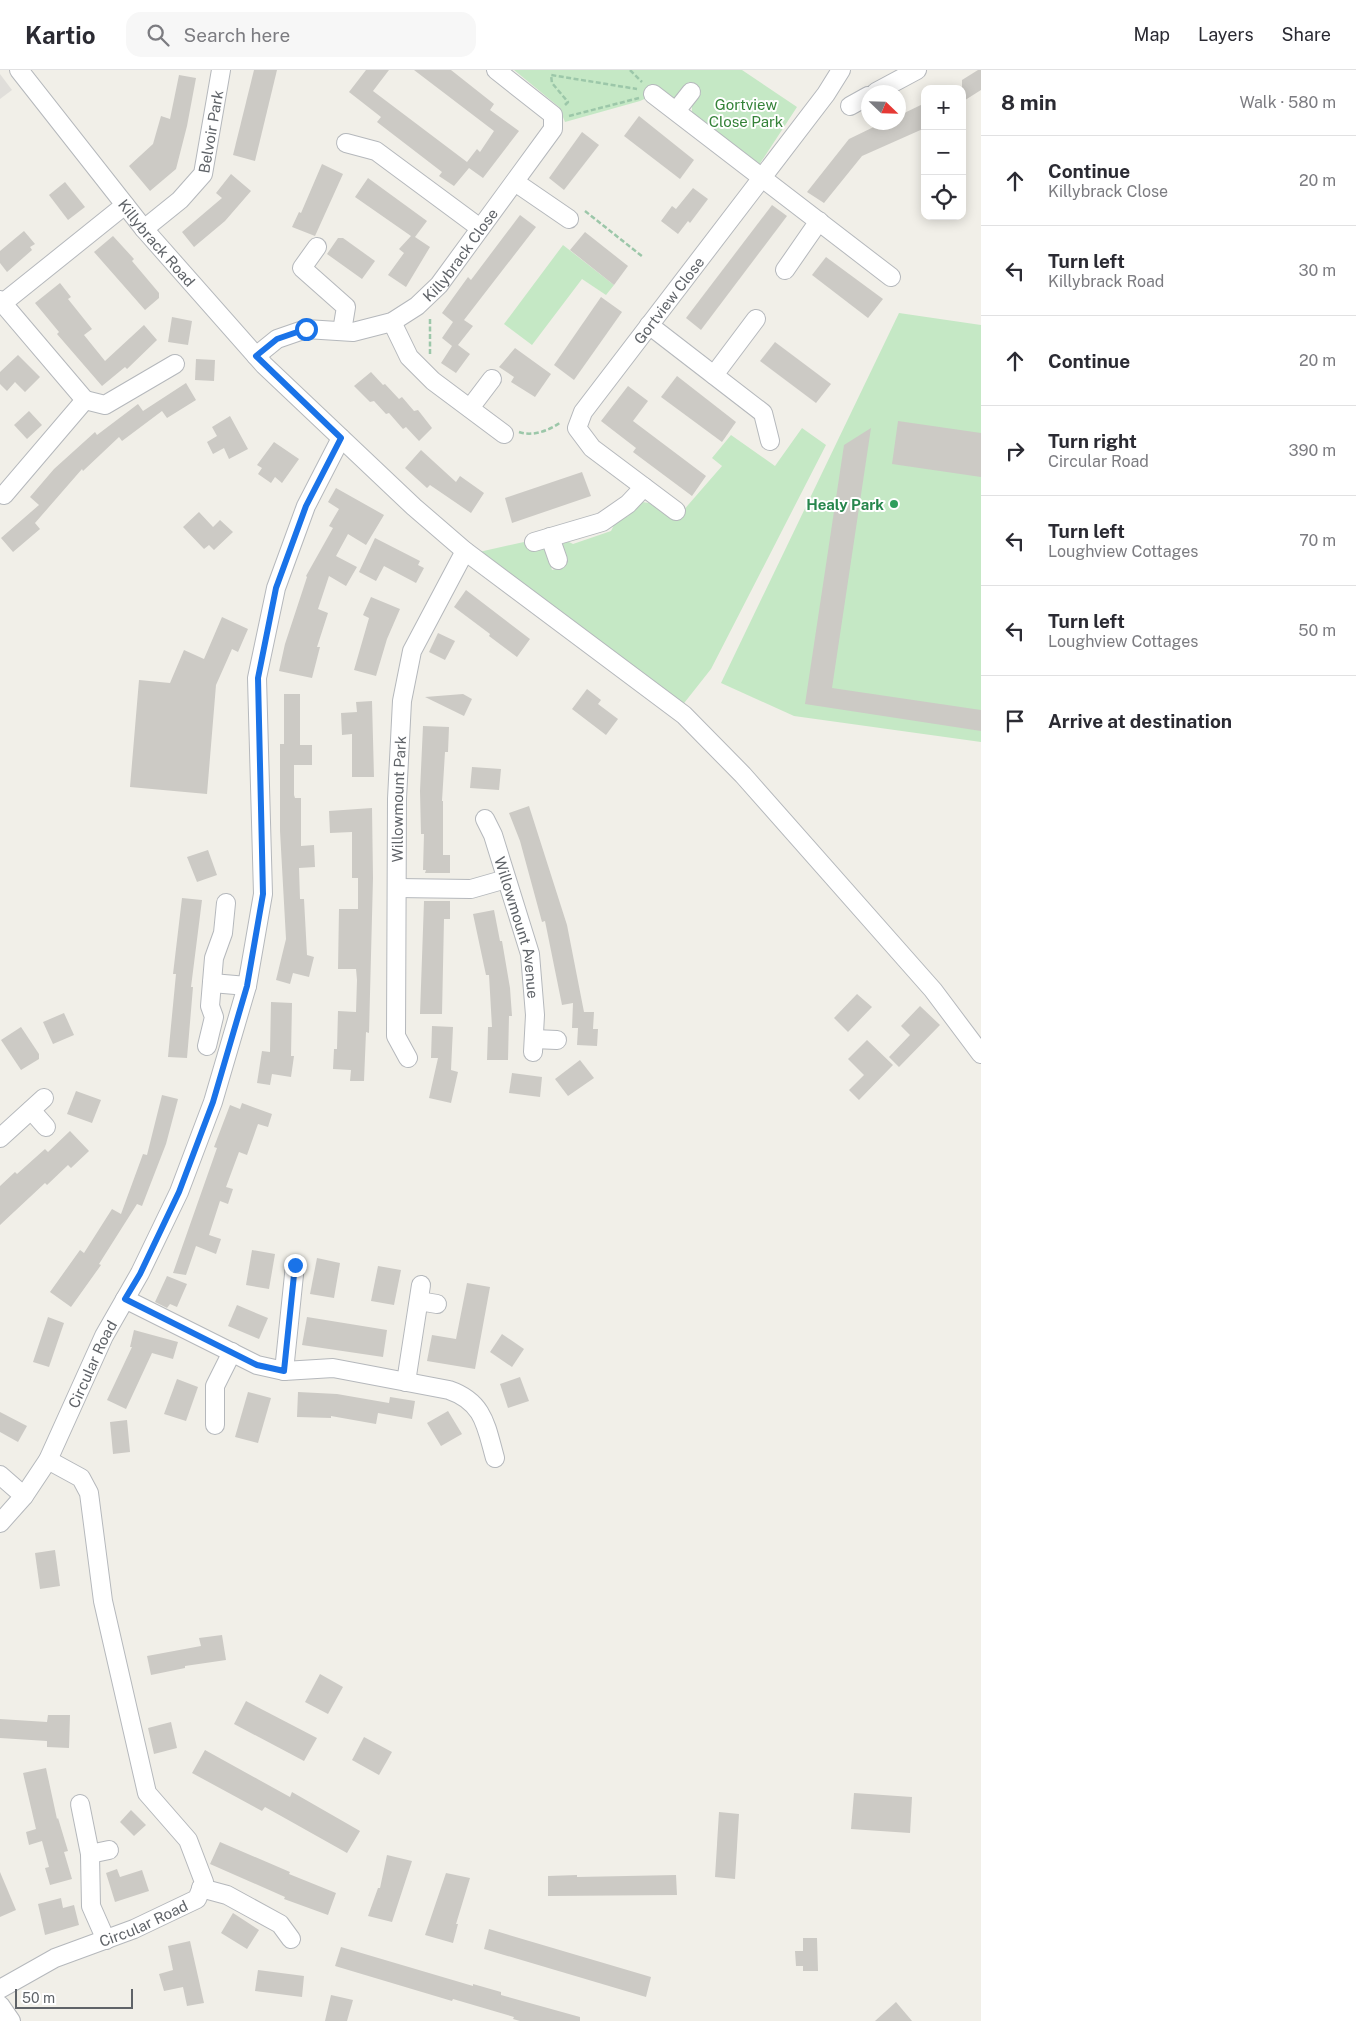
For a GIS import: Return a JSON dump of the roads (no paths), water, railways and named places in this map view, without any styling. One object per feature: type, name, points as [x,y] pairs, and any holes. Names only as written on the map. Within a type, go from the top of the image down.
[{"type":"street","name":"Killybrack Road","points":[[19,70],[144,229],[256,356],[341,438],[464,551],[684,715],[743,775],[934,990],[981,1054]]},
{"type":"street","name":"Belvoir Park","points":[[144,229],[180,200],[202,174],[222,70]]},
{"type":"street","name":"Killybrack Close","points":[[256,356],[277,339],[306,329],[353,332],[392,322],[417,306],[439,285],[553,129],[553,117],[496,70]]},
{"type":"street","name":"Gortview Close","points":[[676,511],[592,448],[577,428],[583,412],[826,94],[841,70]]},
{"type":"street","points":[[886,85],[903,73]]},
{"type":"street","points":[[676,111],[691,92]]},
{"type":"street","points":[[653,94],[891,277]]},
{"type":"street","points":[[850,106],[861,100]]},
{"type":"street","points":[[346,143],[376,151],[480,228]]},
{"type":"street","points":[[515,182],[569,219]]},
{"type":"street","points":[[125,205],[1,302],[85,400],[105,405],[175,364]]},
{"type":"street","points":[[785,270],[819,221]]},
{"type":"street","points":[[317,247],[302,268],[346,307],[342,331]]},
{"type":"street","points":[[714,375],[756,319]]},
{"type":"street","points":[[392,322],[409,357],[433,381],[470,408],[508,432]]},
{"type":"street","points":[[649,325],[763,413],[770,441]]},
{"type":"street","points":[[470,408],[492,379]]},
{"type":"street","points":[[4,495],[85,400]]},
{"type":"street","name":"Circular Road","points":[[0,1523],[24,1496],[48,1460],[104,1336],[140,1274],[179,1192],[213,1102],[247,986],[263,894],[258,678],[276,588],[306,506],[341,438]]},
{"type":"street","points":[[558,560],[542,540],[602,522],[628,504],[644,487]]},
{"type":"street","name":"Willowmount Park","points":[[408,1058],[396,1036],[397,798],[404,693],[412,651],[464,551]]},
{"type":"street","name":"Willowmount Avenue","points":[[484,819],[493,835],[530,954],[535,1015],[533,1046],[558,1040]]},
{"type":"street","points":[[397,888],[471,889],[506,879]]},
{"type":"street","points":[[207,1046],[214,1017],[210,1006],[214,958],[223,933],[226,903]]},
{"type":"street","points":[[212,982],[247,986]]},
{"type":"street","points":[[0,1138],[44,1098]]},
{"type":"street","points":[[31,1110],[46,1127]]},
{"type":"street","points":[[284,1371],[295,1265]]},
{"type":"street","points":[[406,1382],[420,1293],[437,1304]]},
{"type":"street","points":[[125,1299],[257,1365],[284,1371],[332,1368],[462,1394],[472,1401],[480,1412],[495,1458]]},
{"type":"street","points":[[214,1425],[215,1386],[232,1352]]},
{"type":"street","name":"Circular Road","points":[[0,1989],[55,1958],[134,1929],[197,1899],[204,1882],[188,1840],[147,1793],[103,1601],[90,1493],[81,1478],[48,1460]]},
{"type":"street","points":[[0,1475],[24,1496]]},
{"type":"street","points":[[80,1804],[90,1854],[90,1906],[106,1940]]},
{"type":"street","points":[[90,1854],[109,1850]]},
{"type":"street","points":[[202,1888],[227,1895],[280,1924],[291,1939]]},
{"type":"street","points":[[0,2005],[10,2021]]},
{"type":"place","name":"Healy Park","points":[[894,504]]},
{"type":"park label","name":"Gortview Close Park","points":[[746,112]]}]
